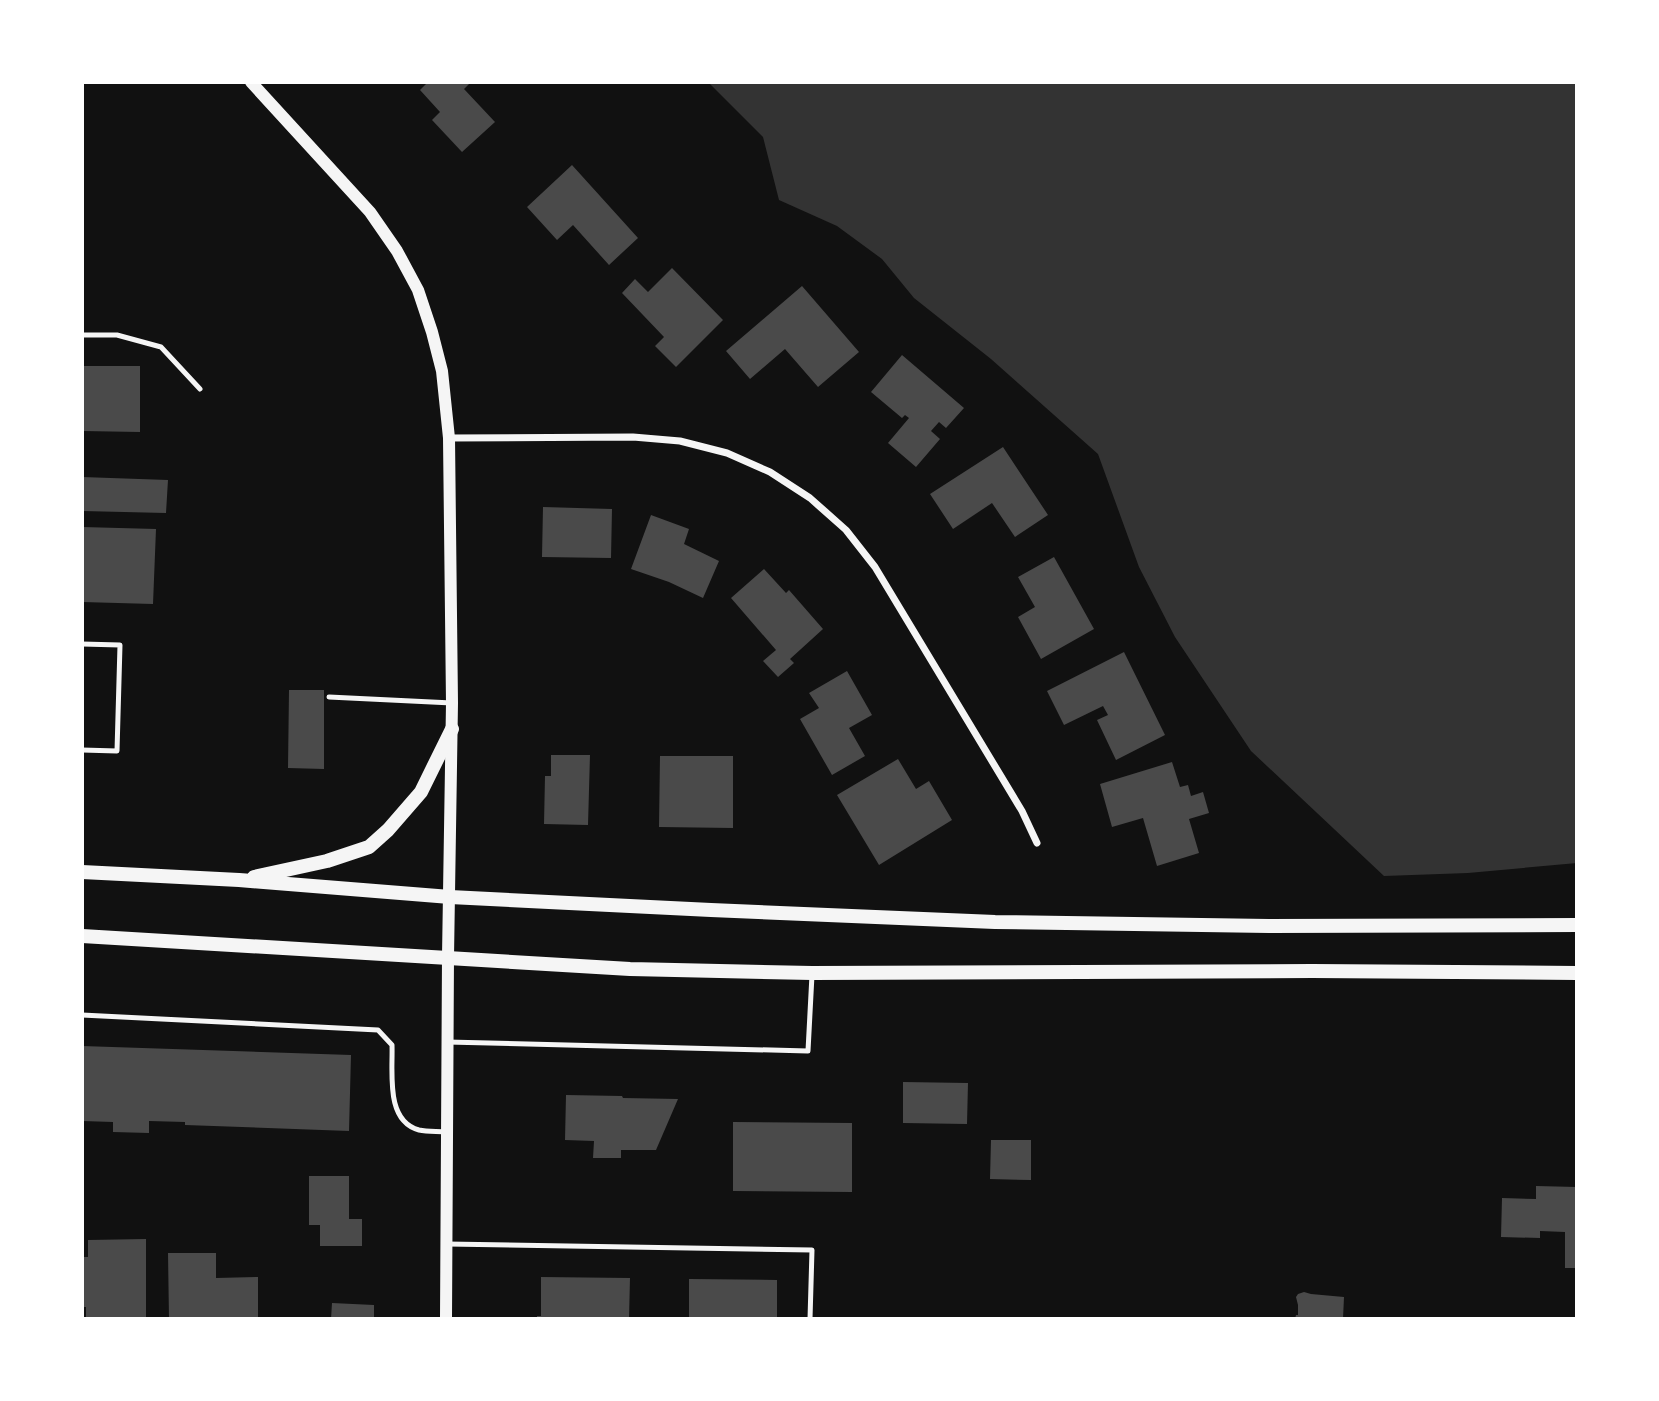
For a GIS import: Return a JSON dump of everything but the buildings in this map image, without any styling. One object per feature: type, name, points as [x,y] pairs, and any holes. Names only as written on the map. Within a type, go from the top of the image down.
[{"type":"main road","points":[[239,880],[327,861],[369,847],[388,830],[421,792],[452,729]]},
{"type":"main road","points":[[82,872],[239,880],[450,897],[1009,922],[1269,926],[1577,925]]},
{"type":"main road","points":[[82,936],[630,969],[812,973],[1577,973]]},
{"type":"street","points":[[251,82],[370,212],[397,251],[418,290],[442,371],[449,438],[452,702],[446,1319]]},
{"type":"street","points":[[449,438],[633,437],[680,441],[727,453],[770,471],[810,498],[845,530],[875,567],[1022,811],[1037,843]]},
{"type":"lane","points":[[82,335],[117,335],[161,347],[200,389]]},
{"type":"lane","points":[[82,644],[120,645],[117,751],[82,750]]},
{"type":"lane","points":[[329,697],[452,702]]},
{"type":"lane","points":[[447,1042],[808,1051],[812,973]]},
{"type":"lane","points":[[82,1016],[378,1030],[392,1045],[394,1102],[398,1115],[408,1125],[420,1130],[447,1132]]},
{"type":"lane","points":[[447,1244],[812,1250],[810,1319]]},
{"type":"shaded area","points":[[708,82],[1577,82],[1577,863],[1468,873],[1384,876],[1251,751],[1175,637],[1139,567],[1098,454],[991,359],[914,298],[882,259],[837,226],[779,200],[763,137]]}]
